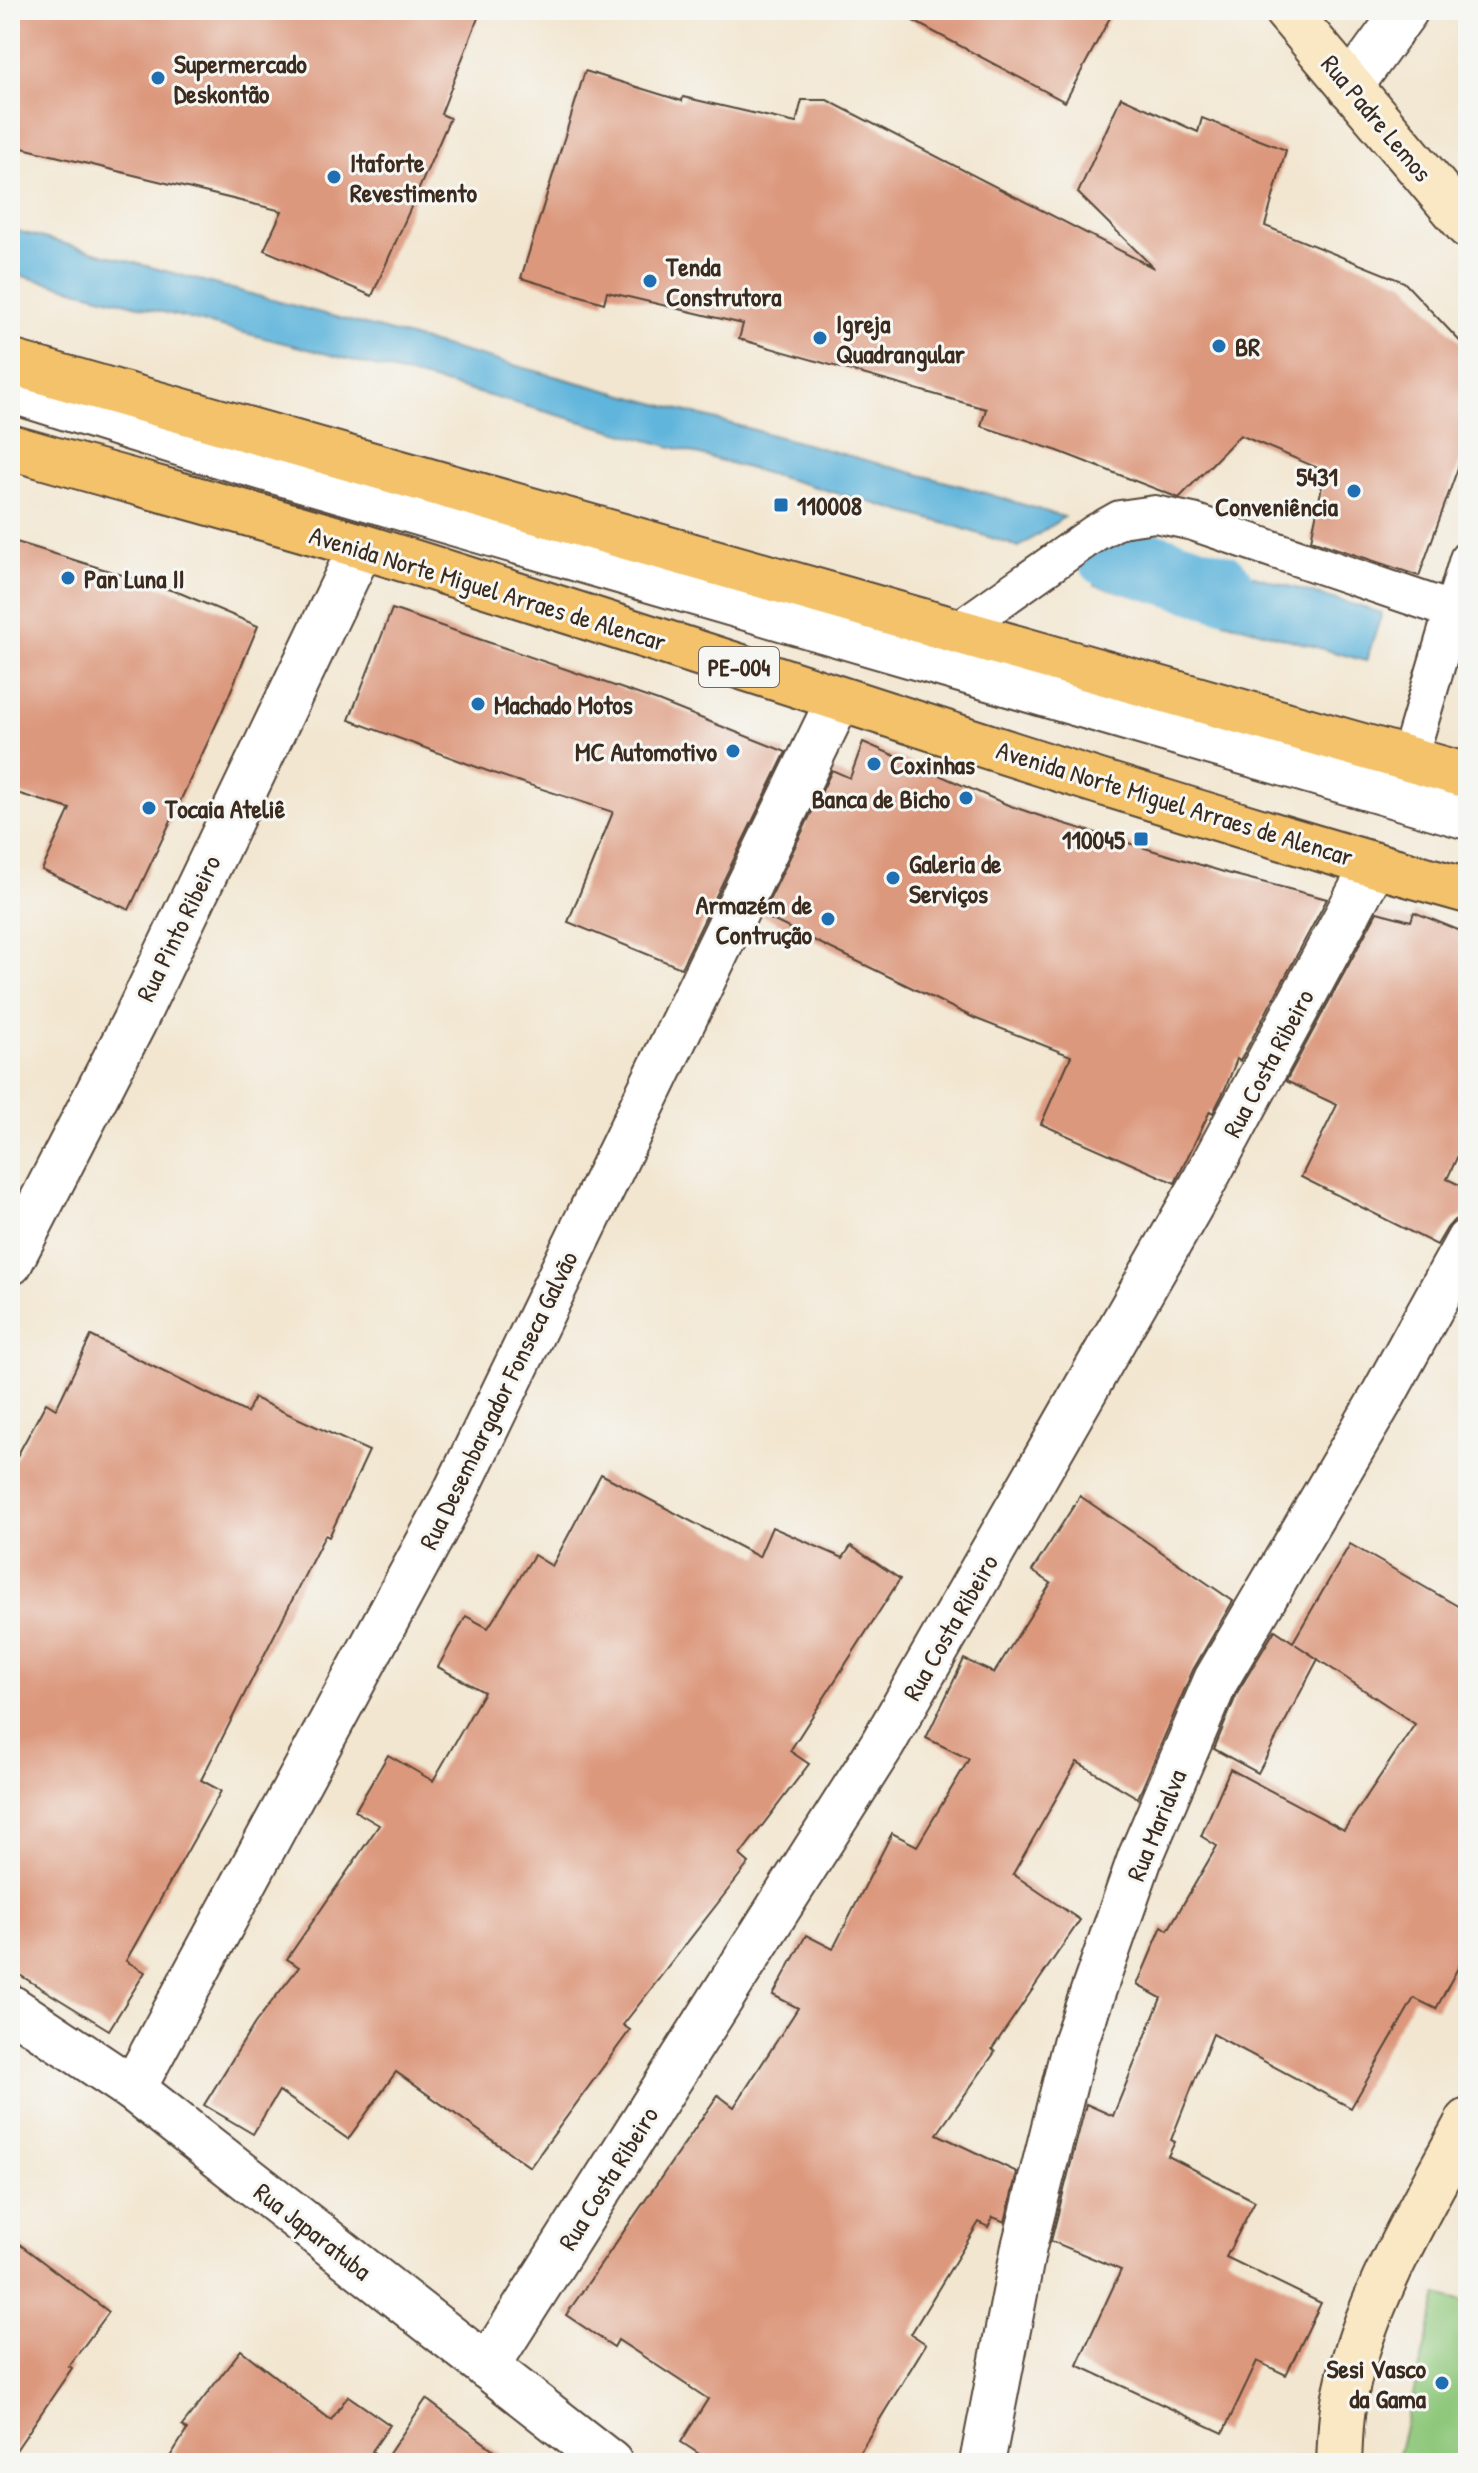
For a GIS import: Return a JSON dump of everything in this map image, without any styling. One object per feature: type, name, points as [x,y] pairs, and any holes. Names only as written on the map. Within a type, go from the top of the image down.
[{"type":"main road","name":"Rua Padre Lemos","points":[[1286,10],[1468,226]]},
{"type":"main road","points":[[10,362],[1468,776]]},
{"type":"main road","name":"Avenida Norte Miguel Arraes de Alencar","points":[[10,447],[361,547],[839,699],[1374,865],[1468,891]]},
{"type":"main road","points":[[1339,2463],[1343,2407],[1365,2327],[1415,2218],[1468,2121]]},
{"type":"street","points":[[1350,87],[1406,10]]},
{"type":"street","points":[[10,390],[198,449],[1468,817]]},
{"type":"street","points":[[10,410],[275,492],[584,576],[1468,835]]},
{"type":"street","name":"Rua Pinto Ribeiro","points":[[10,1263],[134,1022],[361,547]]},
{"type":"street","name":"Rua Desembargador Fonseca Galvão","points":[[133,2089],[454,1495],[839,699]]},
{"type":"street","name":"Rua Costa Ribeiro","points":[[487,2367],[882,1745],[1200,1189],[1374,865]]},
{"type":"street","name":"Rua Marialva","points":[[982,2463],[1024,2247],[1075,2043],[1140,1858],[1216,1680],[1380,1401],[1468,1241]]},
{"type":"street","name":"Rua Japaratuba","points":[[10,2007],[133,2089],[610,2463]]},
{"type":"lane","points":[[958,630],[1095,533],[1120,519],[1155,514],[1193,522],[1451,610]]},
{"type":"lane","points":[[1409,758],[1468,559]]},
{"type":"green space","name":"Sesi Vasco da Gama","points":[[1438,2295],[1468,2303],[1468,2463],[1396,2463]]},
{"type":"water","points":[[10,229],[965,487],[1064,517],[1019,547],[958,527],[468,390],[10,273]]},
{"type":"water","points":[[1154,547],[1382,613],[1366,661],[1095,585]]},
{"type":"building","points":[[10,10],[481,10],[441,114],[450,118],[372,296],[264,250],[282,211],[10,145]]},
{"type":"building","points":[[893,10],[1114,10],[1065,102]]},
{"type":"building","points":[[585,71],[682,101],[683,97],[796,123],[802,100],[827,100],[1154,268],[1078,193],[1121,97],[1198,132],[1202,118],[1286,150],[1265,226],[1404,282],[1468,350],[1468,440],[1419,576],[1311,540],[1325,471],[1240,435],[1179,498],[1058,451],[981,426],[986,409],[739,339],[743,324],[607,292],[604,303],[521,278]]},
{"type":"building","points":[[10,540],[180,593],[258,626],[221,714],[129,910],[42,870],[70,809],[10,791]]},
{"type":"building","points":[[392,609],[658,701],[786,752],[681,968],[568,922],[613,812],[493,773],[349,720]]},
{"type":"building","points":[[863,742],[1008,805],[1046,818],[1227,873],[1327,899],[1240,1061],[1237,1059],[1213,1113],[1210,1111],[1175,1183],[1041,1124],[1071,1056],[974,1018],[762,915],[832,770],[850,778]]},
{"type":"building","points":[[1377,912],[1411,921],[1414,912],[1468,934],[1468,1134],[1447,1179],[1468,1189],[1468,1206],[1462,1217],[1447,1228],[1437,1245],[1301,1177],[1337,1105],[1286,1081]]},
{"type":"building","points":[[91,1336],[247,1413],[254,1398],[369,1451],[329,1537],[325,1535],[201,1780],[221,1791],[126,1961],[145,1972],[109,2030],[10,1969],[10,1469],[46,1403],[56,1409]]},
{"type":"building","points":[[601,1474],[759,1557],[772,1527],[843,1558],[851,1546],[900,1579],[790,1751],[809,1764],[740,1855],[749,1863],[623,2025],[630,2030],[530,2167],[396,2072],[348,2139],[279,2091],[253,2134],[204,2105],[255,2023],[299,1967],[287,1959],[379,1825],[355,1811],[388,1755],[433,1781],[484,1692],[438,1667],[466,1616],[488,1628],[534,1555],[552,1566]]},
{"type":"building","points":[[1080,1496],[1233,1601],[1193,1670],[1138,1798],[1077,1762],[1013,1874],[1080,1920],[992,2049],[995,2052],[937,2134],[1017,2172],[1005,2222],[993,2217],[988,2227],[979,2222],[911,2334],[926,2344],[853,2463],[713,2463],[681,2442],[708,2399],[618,2340],[614,2347],[566,2315],[718,2095],[734,2107],[798,2008],[773,1995],[806,1935],[833,1949],[892,1833],[917,1846],[969,1759],[926,1738],[964,1659],[994,1673],[1051,1583],[1032,1571]]},
{"type":"building","points":[[1350,1544],[1468,1612],[1468,1949],[1436,2009],[1414,1998],[1351,2108],[1213,2034],[1171,2140],[1175,2142],[1168,2156],[1255,2201],[1226,2257],[1321,2303],[1286,2375],[1257,2361],[1223,2433],[1077,2365],[1121,2270],[1051,2241],[1086,2104],[1113,2116],[1161,1998],[1137,1985],[1162,1926],[1168,1930],[1217,1846],[1201,1836],[1230,1769],[1344,1830],[1415,1724],[1318,1659],[1258,1773],[1214,1749],[1238,1691],[1275,1630],[1293,1642]]},
{"type":"building","points":[[10,2237],[109,2312],[69,2366],[72,2368],[10,2459]]},
{"type":"building","points":[[241,2350],[331,2420],[348,2396],[390,2425],[372,2451],[384,2461],[426,2399],[511,2463],[166,2463],[187,2430],[182,2426]]},
{"type":"waterway","points":[[1110,554],[1220,587]]},
{"type":"place","name":"Supermercado Deskontão","points":[[158,78]]},
{"type":"place","name":"Itaforte Revestimento","points":[[334,177]]},
{"type":"place","name":"Tenda Construtora","points":[[650,281]]},
{"type":"place","name":"Igreja Quadrangular","points":[[820,338]]},
{"type":"place","name":"BR","points":[[1219,346]]},
{"type":"place","name":"5431 Conveniência","points":[[1354,491]]},
{"type":"place","name":"110008","points":[[781,505]]},
{"type":"place","name":"Pan Luna II","points":[[68,578]]},
{"type":"place","name":"Machado Motos","points":[[478,704]]},
{"type":"place","name":"MC Automotivo","points":[[733,751]]},
{"type":"place","name":"Coxinhas","points":[[874,764]]},
{"type":"place","name":"Banca de Bicho","points":[[966,798]]},
{"type":"place","name":"Tocaia Ateliê","points":[[149,808]]},
{"type":"place","name":"110045","points":[[1141,839]]},
{"type":"place","name":"Galeria de Serviços","points":[[893,878]]},
{"type":"place","name":"Armazém de Contrução","points":[[828,919]]},
{"type":"place","name":"Sesi Vasco da Gama","points":[[1442,2383]]}]
